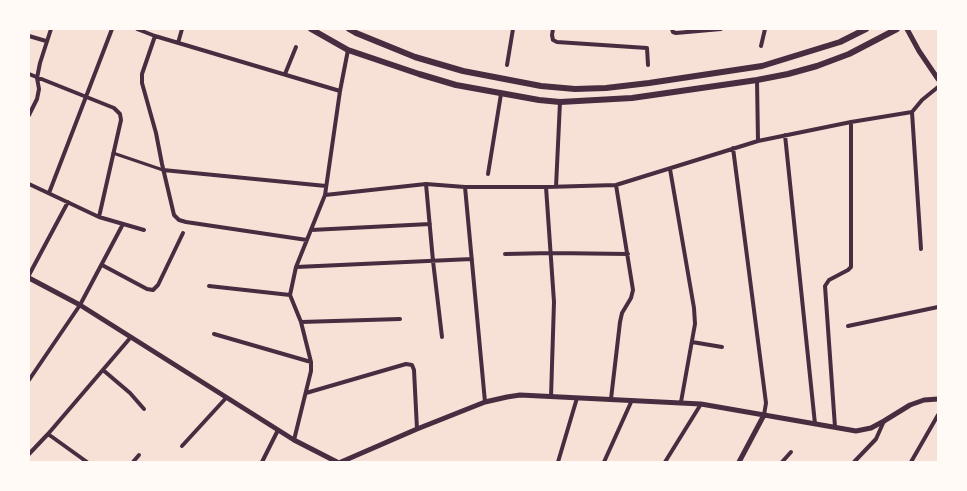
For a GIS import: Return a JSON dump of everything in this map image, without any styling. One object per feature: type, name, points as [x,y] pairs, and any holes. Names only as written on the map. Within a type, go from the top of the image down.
[{"type":"main road","points":[[311,29],[348,50],[456,85],[501,94],[560,102],[632,98],[788,74],[849,54],[897,29]]},
{"type":"main road","points":[[348,29],[415,57],[463,71],[541,86],[575,89],[606,88],[649,83],[762,66],[840,42],[866,29]]},
{"type":"street","points":[[29,116],[37,99],[39,89],[37,78],[40,63],[51,29]]},
{"type":"street","points":[[49,193],[112,29]]},
{"type":"street","points":[[137,29],[340,91]]},
{"type":"street","points":[[178,43],[182,29]]},
{"type":"street","points":[[507,65],[512,29]]},
{"type":"street","points":[[553,29],[553,40],[557,42],[645,47],[648,50],[648,65]]},
{"type":"street","points":[[672,30],[676,33],[721,29]]},
{"type":"street","points":[[761,46],[765,29]]},
{"type":"street","points":[[906,29],[938,79]]},
{"type":"street","points":[[29,36],[46,41]]},
{"type":"street","points":[[155,36],[142,74],[142,83],[156,133],[174,215],[179,220],[307,240]]},
{"type":"street","points":[[285,74],[296,48]]},
{"type":"street","points":[[294,440],[312,362],[301,322],[290,295],[296,267],[324,195],[348,50]]},
{"type":"street","points":[[29,74],[114,108],[120,114],[121,120],[99,217]]},
{"type":"street","points":[[757,80],[758,141]]},
{"type":"street","points":[[324,195],[426,184],[465,187],[616,185],[758,141],[912,112],[938,86]]},
{"type":"street","points":[[488,174],[501,94]]},
{"type":"street","points":[[556,187],[560,102]]},
{"type":"street","points":[[912,112],[921,249]]},
{"type":"street","points":[[835,428],[825,286],[829,280],[848,270],[851,266],[851,122]]},
{"type":"street","points":[[785,135],[815,424]]},
{"type":"street","points":[[733,148],[766,403],[764,415],[739,462]]},
{"type":"street","points":[[113,153],[163,170],[326,186]]},
{"type":"street","points":[[670,169],[694,308],[695,324],[681,402]]},
{"type":"street","points":[[29,184],[99,217],[144,230]]},
{"type":"street","points":[[426,184],[442,337]]},
{"type":"street","points":[[611,399],[620,322],[622,313],[631,298],[632,290],[616,185]]},
{"type":"street","points":[[465,187],[485,402]]},
{"type":"street","points":[[546,187],[554,302],[551,397]]},
{"type":"street","points":[[68,202],[29,277],[80,305],[294,440],[337,462]]},
{"type":"street","points":[[29,380],[80,305],[123,224]]},
{"type":"street","points":[[311,230],[430,224]]},
{"type":"street","points":[[102,265],[147,289],[153,290],[158,285],[183,232]]},
{"type":"street","points":[[505,254],[628,254]]},
{"type":"street","points":[[296,267],[472,259]]},
{"type":"street","points":[[209,286],[290,295]]},
{"type":"street","points":[[848,326],[938,307]]},
{"type":"street","points":[[301,322],[400,319]]},
{"type":"street","points":[[214,334],[312,362]]},
{"type":"street","points":[[29,454],[132,337]]},
{"type":"street","points":[[692,342],[722,347]]},
{"type":"street","points":[[306,393],[406,364],[412,365],[414,370],[417,429]]},
{"type":"street","points":[[104,370],[130,393],[144,409]]},
{"type":"street","points":[[341,462],[485,402],[520,395],[701,404],[856,431],[871,428],[910,405],[924,400],[938,399]]},
{"type":"street","points":[[182,446],[226,398]]},
{"type":"street","points":[[558,462],[577,398]]},
{"type":"street","points":[[604,462],[632,400]]},
{"type":"street","points":[[665,462],[701,404]]},
{"type":"street","points":[[911,462],[938,415]]},
{"type":"street","points":[[854,462],[876,439],[884,421]]},
{"type":"street","points":[[262,462],[278,430]]},
{"type":"street","points":[[48,434],[87,462]]},
{"type":"street","points":[[782,462],[791,452]]},
{"type":"street","points":[[133,462],[139,455]]}]
